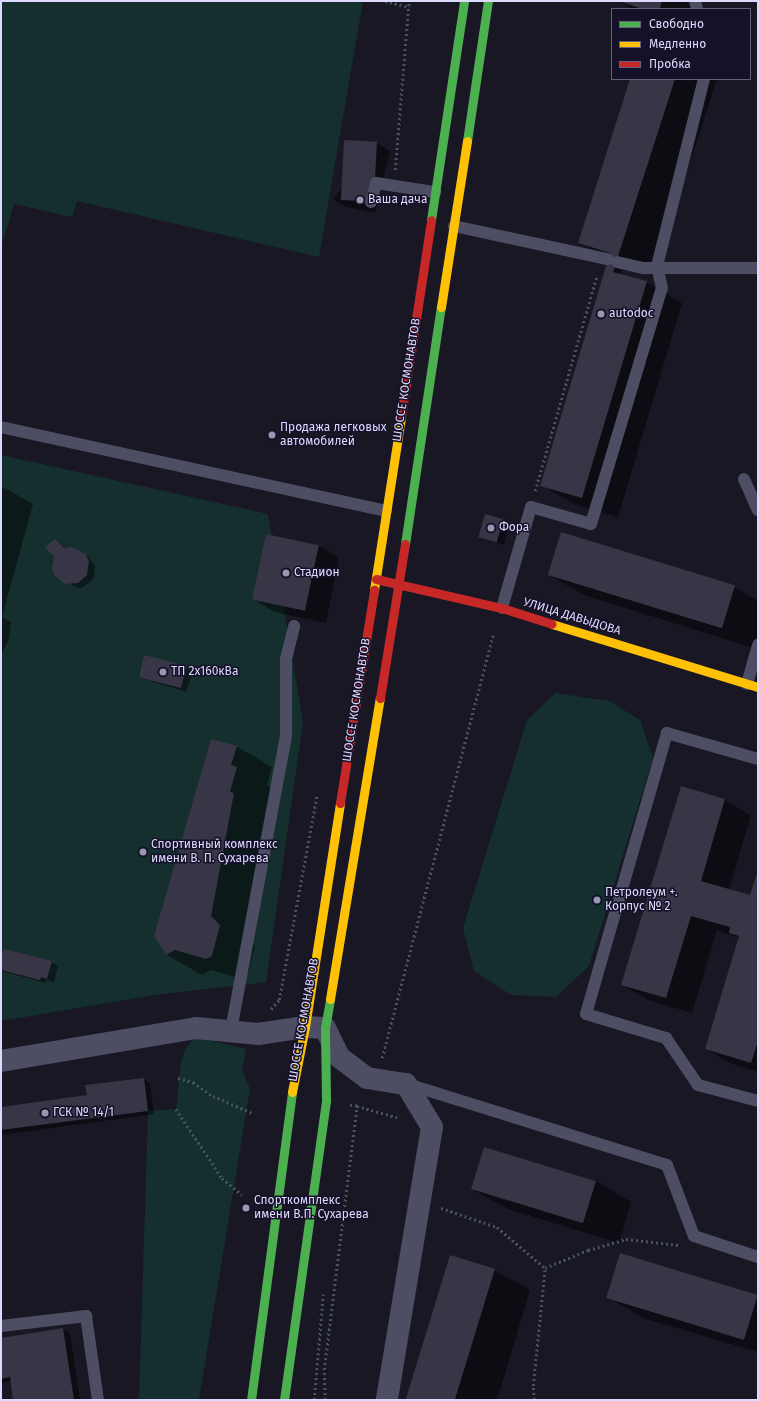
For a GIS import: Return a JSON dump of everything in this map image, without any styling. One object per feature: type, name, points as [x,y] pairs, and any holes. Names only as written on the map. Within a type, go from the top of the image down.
[{"type":"main road","name":"ШОССЕ КОСМОНАВТОВ","points":[[284,1400],[326,1100],[315,1028],[376,579],[464,1]]},
{"type":"main road","name":"ШОССЕ КОСМОНАВТОВ","points":[[251,1400],[278,1210],[291,1095],[315,1028],[399,582],[488,1]]},
{"type":"main road","name":"УЛИЦА ДАВЫДОВА","points":[[376,579],[399,582],[502,608],[753,686]]},
{"type":"street","points":[[1,1061],[196,1028],[231,1030],[258,1034],[315,1028]]},
{"type":"street","name":"ШОССЕ КОСМОНАВТОВ","points":[[315,1028],[339,1057],[367,1078],[406,1084]]},
{"type":"street","points":[[388,1400],[432,1128],[406,1084]]},
{"type":"lane","points":[[502,608],[531,507],[591,524],[662,288],[657,266],[704,80]]},
{"type":"lane","points":[[371,202],[376,182],[435,192]]},
{"type":"lane","points":[[454,226],[644,268],[657,266],[758,268]]},
{"type":"lane","points":[[1,427],[386,511]]},
{"type":"lane","points":[[744,478],[758,510]]},
{"type":"lane","points":[[231,1030],[286,736],[286,659],[294,626]]},
{"type":"lane","points":[[753,686],[758,645]]},
{"type":"lane","points":[[758,759],[667,733],[586,1014],[666,1038],[698,1085],[758,1101]]},
{"type":"lane","points":[[406,1084],[667,1165],[694,1236],[758,1257]]},
{"type":"lane","points":[[1,1326],[86,1316],[98,1400]]},
{"type":"path","points":[[385,1],[408,7]]},
{"type":"path","points":[[531,507],[609,260]]},
{"type":"path","points":[[376,1080],[493,635]]},
{"type":"path","points":[[178,1078],[193,1082],[213,1096],[252,1113]]},
{"type":"path","points":[[347,1105],[356,1106],[432,1128]]},
{"type":"path","points":[[325,1400],[324,1370],[356,1106]]},
{"type":"path","points":[[176,1109],[222,1178],[242,1195]]},
{"type":"path","points":[[433,1205],[497,1227],[545,1268]]},
{"type":"path","points":[[545,1268],[588,1250],[626,1239],[679,1245],[694,1236]]},
{"type":"path","points":[[534,1400],[533,1386],[545,1268]]},
{"type":"green space","points":[[1,1],[363,1],[319,257],[77,201],[72,217],[14,204],[1,248]]},
{"type":"green space","name":"Спортивный комплекс имени В. П. Сухарева","points":[[1,455],[268,514],[303,722],[266,982],[155,995],[1,1021]]},
{"type":"green space","points":[[555,693],[609,701],[640,720],[653,758],[589,966],[556,997],[511,995],[474,971],[463,928],[527,720]]},
{"type":"green space","points":[[195,1037],[246,1049],[242,1069],[250,1089],[199,1400],[139,1400],[148,1111],[176,1109],[181,1061],[186,1048]]},
{"type":"building","points":[[618,1],[662,1],[660,8],[640,8]]},
{"type":"building","points":[[630,80],[675,80],[613,272],[647,281],[582,498],[540,486],[610,253],[578,243]]},
{"type":"building","points":[[344,140],[377,142],[374,202],[341,200]]},
{"type":"building","name":"Фора","points":[[485,514],[503,519],[497,542],[478,537]]},
{"type":"building","points":[[561,532],[735,585],[722,628],[548,575]]},
{"type":"building","name":"Стадион","points":[[266,534],[319,545],[305,611],[252,600]]},
{"type":"building","points":[[55,539],[64,548],[70,547],[81,551],[86,555],[89,561],[87,575],[78,583],[65,584],[54,575],[52,568],[54,557],[45,547]]},
{"type":"building","name":"ТП 2х160кВа","points":[[144,655],[187,666],[181,688],[138,677]]},
{"type":"building","points":[[211,739],[237,746],[231,765],[237,767],[230,792],[234,793],[211,916],[220,925],[212,956],[206,959],[175,950],[166,955],[154,936]]},
{"type":"building","points":[[681,786],[725,799],[701,881],[750,895],[758,870],[758,1041],[751,1063],[705,1049],[739,936],[729,933],[730,927],[691,916],[666,998],[621,985]]},
{"type":"building","points":[[4,949],[52,961],[47,979],[41,977],[40,980],[1,970],[1,956]]},
{"type":"building","points":[[144,1078],[148,1111],[1,1130],[1,1107],[87,1095],[85,1085]]},
{"type":"building","points":[[484,1147],[596,1181],[583,1223],[471,1189]]},
{"type":"building","points":[[620,1253],[758,1295],[744,1340],[606,1298]]},
{"type":"building","points":[[450,1255],[495,1269],[455,1400],[406,1400]]},
{"type":"building","points":[[63,1328],[74,1400],[13,1400],[10,1377],[1,1379],[1,1338]]},
{"type":"traffic: fast","points":[[431,220],[464,1]]},
{"type":"traffic: fast","points":[[467,141],[488,1]]},
{"type":"traffic: fast","points":[[405,544],[441,307]]},
{"type":"traffic: fast","points":[[284,1400],[326,1100],[325,1028],[330,999]]},
{"type":"traffic: fast","points":[[251,1400],[292,1092]]},
{"type":"traffic: slow","points":[[441,307],[467,141]]},
{"type":"traffic: slow","points":[[374,590],[401,417]]},
{"type":"traffic: slow","points":[[552,624],[758,687]]},
{"type":"traffic: slow","points":[[330,999],[380,698]]},
{"type":"traffic: slow","points":[[292,1092],[305,1027],[340,803]]},
{"type":"traffic: jam","points":[[401,417],[431,220]]},
{"type":"traffic: jam","points":[[380,698],[405,544]]},
{"type":"traffic: jam","points":[[376,579],[502,608],[552,624]]},
{"type":"traffic: jam","points":[[340,803],[374,590]]},
{"type":"place","name":"Ваша дача","points":[[360,200]]},
{"type":"place","name":"autodoc","points":[[601,314]]},
{"type":"place","name":"Продажа легковых автомобилей","points":[[272,435]]},
{"type":"place","name":"Фора","points":[[491,528]]},
{"type":"place","name":"Стадион","points":[[286,573]]},
{"type":"place","name":"ТП 2х160кВа","points":[[163,672]]},
{"type":"place","name":"Спортивный комплекс имени В. П. Сухарева","points":[[143,852]]},
{"type":"place","name":"Петролеум +. Корпус № 2","points":[[597,900]]},
{"type":"place","name":"ГСК № 14/1","points":[[45,1113]]},
{"type":"place","name":"Спорткомплекс имени В.П. Сухарева","points":[[246,1208]]}]
